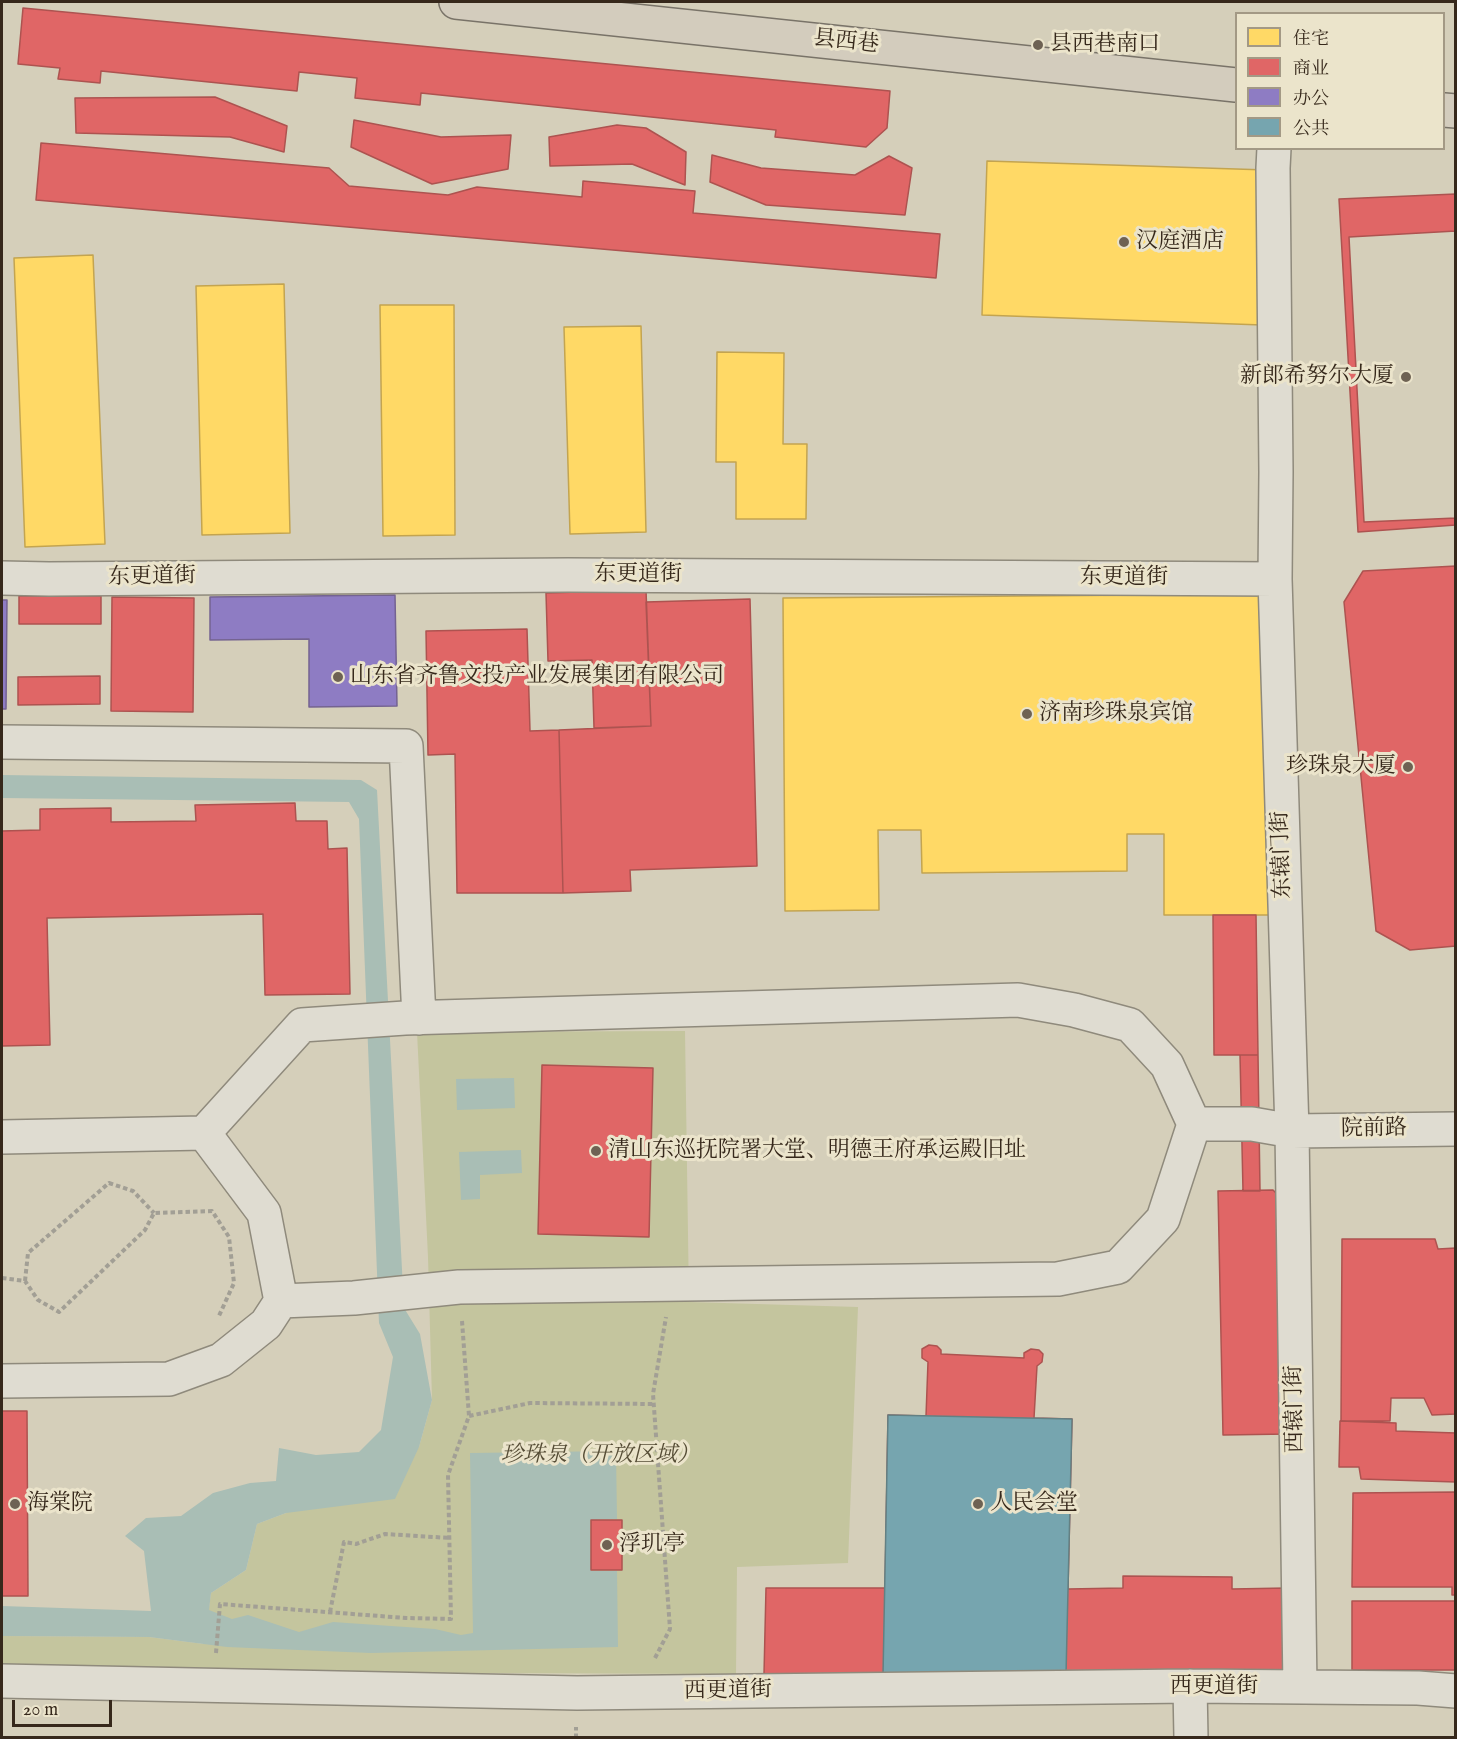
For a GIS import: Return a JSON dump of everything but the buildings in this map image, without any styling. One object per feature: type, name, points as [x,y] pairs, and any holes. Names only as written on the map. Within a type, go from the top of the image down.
[{"type":"main road","name":"县西巷","points":[[456,2],[1235,85]]},
{"type":"street","name":"东辕门街","points":[[1274,150],[1275,579],[1292,1131]]},
{"type":"street","name":"东更道街","points":[[2,578],[591,575],[1275,579]]},
{"type":"street","points":[[2,742],[406,746],[408,1018]]},
{"type":"street","points":[[2,1137],[204,1133],[302,1025],[408,1018],[1018,1000],[1074,1010],[1130,1025],[1167,1065],[1194,1124],[1163,1219],[1118,1267],[1058,1279],[459,1287],[354,1298],[282,1301]]},
{"type":"street","name":"院前路","points":[[1194,1124],[1252,1124],[1292,1131],[1455,1129]]},
{"type":"street","name":"西辕门街","points":[[1292,1131],[1300,1687]]},
{"type":"street","points":[[2,1381],[168,1379],[221,1360],[266,1324],[282,1301],[264,1213],[204,1133]]},
{"type":"street","name":"西更道街","points":[[2,1681],[577,1693],[1190,1686],[1418,1688],[1455,1691]]},
{"type":"street","points":[[1190,1686],[1191,1737]]},
{"type":"path","points":[[154,1213],[145,1230],[59,1312],[38,1300],[25,1281],[28,1253],[109,1183],[133,1191],[154,1213],[212,1211],[229,1237],[234,1283],[210,1339],[221,1360]]},
{"type":"path","points":[[2,1278],[25,1281]]},
{"type":"path","points":[[653,1661],[670,1629],[653,1394],[672,1284]]},
{"type":"path","points":[[216,1656],[220,1604],[406,1618],[452,1619],[448,1474],[469,1416],[459,1287]]},
{"type":"path","points":[[469,1416],[530,1402],[654,1404]]},
{"type":"path","points":[[330,1612],[344,1542],[356,1544],[385,1534],[450,1538]]},
{"type":"green space","name":"珍珠泉（开放区域）","points":[[685,1031],[689,1302],[858,1307],[848,1563],[737,1567],[736,1674],[2,1671],[2,1636],[149,1637],[204,1644],[211,1593],[246,1570],[257,1524],[286,1513],[419,1447],[432,1400],[428,1257],[417,1032]]},
{"type":"shaded area","points":[[2,775],[361,780],[377,790],[404,1308],[420,1334],[432,1400],[419,1447],[395,1499],[286,1513],[257,1524],[246,1570],[211,1593],[209,1610],[232,1619],[248,1615],[299,1632],[333,1622],[435,1629],[461,1635],[473,1633],[470,1453],[616,1451],[617,1519],[590,1520],[591,1571],[617,1571],[618,1647],[371,1653],[227,1647],[149,1637],[2,1636],[2,1606],[151,1611],[144,1551],[125,1536],[146,1518],[181,1516],[213,1493],[250,1483],[276,1481],[279,1448],[316,1455],[359,1452],[381,1430],[393,1357],[379,1323],[359,819],[349,802],[2,798]]},
{"type":"shaded area","points":[[514,1078],[515,1108],[457,1110],[456,1079]]},
{"type":"shaded area","points":[[521,1150],[522,1173],[480,1175],[480,1199],[461,1200],[459,1152]]},
{"type":"place","name":"县西巷南口","points":[[1038,45]]},
{"type":"place","name":"汉庭酒店","points":[[1124,242]]},
{"type":"place","name":"新郎希努尔大厦","points":[[1406,377]]},
{"type":"place","name":"山东省齐鲁文投产业发展集团有限公司","points":[[338,677]]},
{"type":"place","name":"济南珍珠泉宾馆","points":[[1027,714]]},
{"type":"place","name":"珍珠泉大厦","points":[[1408,767]]},
{"type":"place","name":"清山东巡抚院署大堂、明德王府承运殿旧址","points":[[596,1151]]},
{"type":"place","name":"海棠院","points":[[15,1504]]},
{"type":"place","name":"人民会堂","points":[[978,1504]]},
{"type":"place","name":"浮玑亭","points":[[607,1545]]}]
